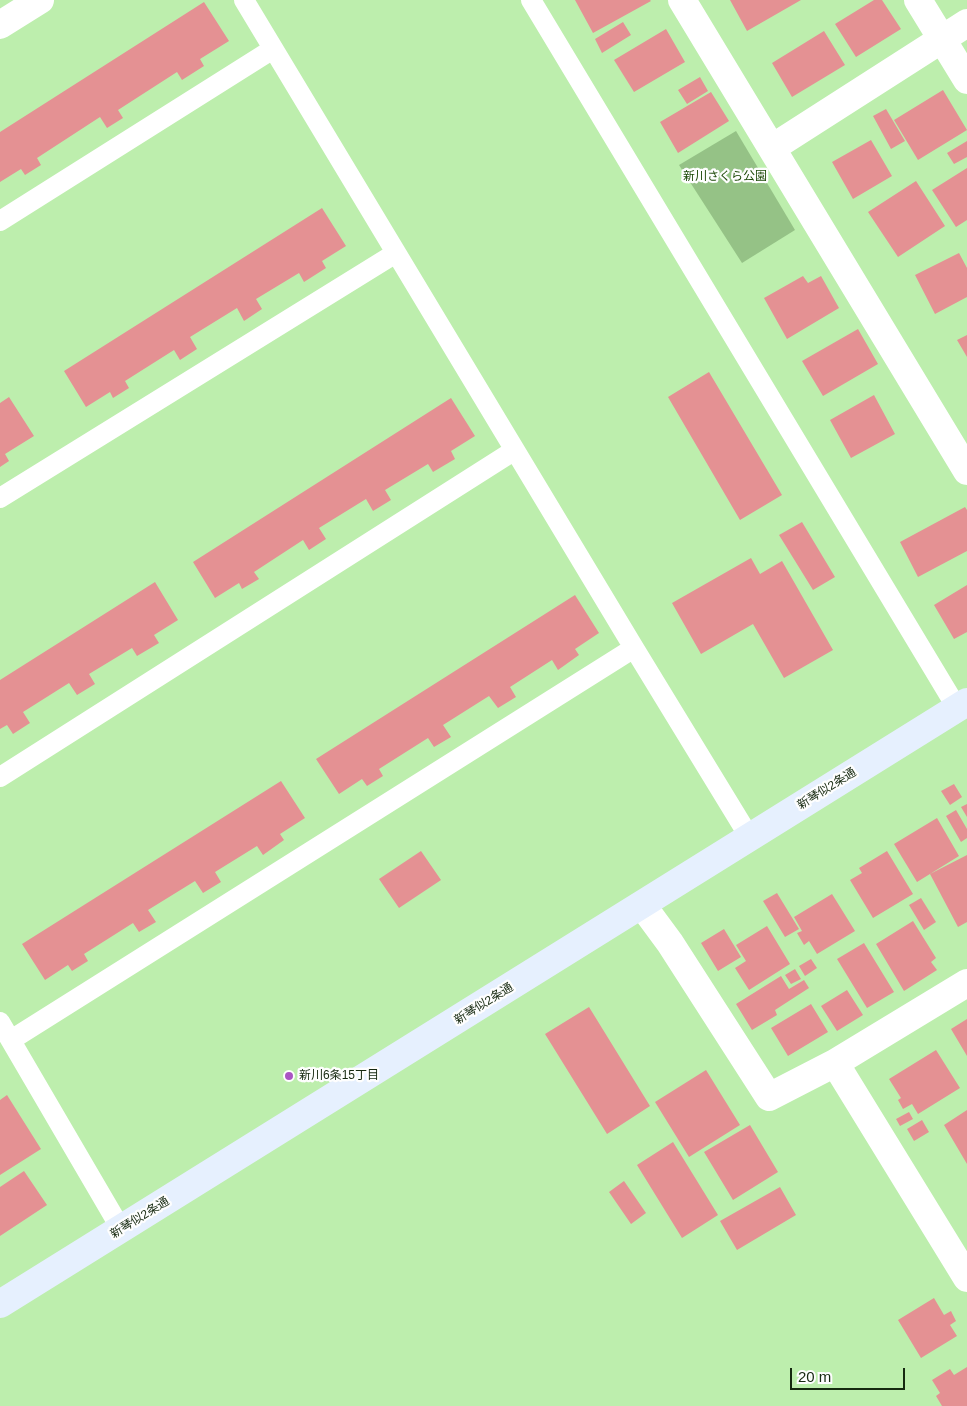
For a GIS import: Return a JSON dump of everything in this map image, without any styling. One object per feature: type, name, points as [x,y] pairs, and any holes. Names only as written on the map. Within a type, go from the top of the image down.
[{"type":"street","points":[[0,25],[40,0]]},
{"type":"street","points":[[682,0],[967,471]]},
{"type":"street","points":[[918,0],[967,80]]},
{"type":"street","points":[[772,148],[967,22]]},
{"type":"street","name":"新琴似2条通","points":[[0,1304],[962,705]]},
{"type":"street","points":[[642,905],[670,943],[769,1097],[835,1063],[967,983]]},
{"type":"street","points":[[835,1063],[967,1278]]},
{"type":"lane","points":[[244,0],[750,838]]},
{"type":"lane","points":[[531,0],[962,705]]},
{"type":"lane","points":[[0,221],[274,49]]},
{"type":"lane","points":[[0,498],[396,254]]},
{"type":"lane","points":[[0,777],[515,450]]},
{"type":"lane","points":[[11,1040],[634,648]]},
{"type":"lane","points":[[0,1022],[122,1229]]},
{"type":"green space","name":"新川さくら公園","points":[[736,131],[795,230],[742,263],[679,165]]},
{"type":"building","points":[[575,0],[650,0],[651,1],[593,33]]},
{"type":"building","points":[[730,0],[801,0],[747,31]]},
{"type":"building","points":[[874,0],[882,0],[901,29],[856,57],[835,24]]},
{"type":"building","points":[[204,2],[229,41],[200,59],[204,66],[182,80],[177,72],[118,110],[123,118],[107,128],[100,117],[37,158],[41,165],[25,175],[21,169],[0,182],[0,132]]},
{"type":"building","points":[[623,22],[631,35],[602,53],[595,39]]},
{"type":"building","points":[[666,29],[685,62],[634,92],[614,60]]},
{"type":"building","points":[[824,31],[845,65],[792,97],[772,63]]},
{"type":"building","points":[[700,77],[708,91],[687,104],[678,90]]},
{"type":"building","points":[[943,90],[967,130],[918,160],[894,120]]},
{"type":"building","points":[[711,92],[729,121],[678,153],[660,122]]},
{"type":"building","points":[[886,109],[905,141],[891,149],[873,116]]},
{"type":"building","points":[[871,140],[892,176],[853,199],[832,162]]},
{"type":"building","points":[[967,141],[967,157],[954,164],[947,153]]},
{"type":"building","points":[[967,168],[967,220],[956,227],[932,190]]},
{"type":"building","points":[[916,181],[945,226],[898,257],[868,212]]},
{"type":"building","points":[[322,208],[346,246],[322,261],[326,268],[304,282],[299,273],[256,299],[262,309],[244,321],[237,308],[190,337],[197,349],[180,360],[174,350],[125,381],[129,388],[113,398],[110,392],[86,407],[64,371]]},
{"type":"building","points":[[959,253],[967,268],[967,297],[935,314],[915,275]]},
{"type":"building","points":[[803,276],[808,283],[821,276],[839,308],[787,339],[764,298]]},
{"type":"building","points":[[858,329],[878,364],[823,396],[802,361]]},
{"type":"building","points":[[967,335],[967,357],[957,340]]},
{"type":"building","points":[[709,372],[782,495],[740,520],[668,397]]},
{"type":"building","points":[[874,395],[895,434],[851,458],[830,420]]},
{"type":"building","points":[[9,397],[34,436],[5,454],[9,461],[0,467],[0,403]]},
{"type":"building","points":[[451,398],[475,436],[451,451],[455,459],[433,472],[428,464],[385,490],[391,500],[373,511],[366,499],[319,528],[326,539],[309,550],[303,540],[254,572],[259,579],[242,589],[239,583],[215,598],[193,562]]},
{"type":"building","points":[[965,507],[967,510],[967,551],[918,577],[900,542]]},
{"type":"building","points":[[802,522],[835,577],[813,590],[779,535]]},
{"type":"building","points":[[751,558],[760,574],[782,561],[833,650],[784,678],[753,624],[701,654],[672,603]]},
{"type":"building","points":[[155,582],[178,620],[154,635],[159,643],[137,656],[132,648],[89,674],[95,684],[77,695],[69,683],[23,712],[30,723],[13,734],[7,725],[0,729],[0,680]]},
{"type":"building","points":[[967,585],[967,632],[954,639],[934,605]]},
{"type":"building","points":[[575,595],[599,633],[575,649],[579,655],[558,670],[552,660],[510,687],[516,697],[498,708],[489,696],[443,725],[451,737],[434,747],[428,738],[379,769],[383,776],[367,786],[362,779],[339,794],[316,759]]},
{"type":"building","points":[[281,781],[305,818],[280,834],[284,840],[263,855],[257,846],[215,872],[221,882],[203,893],[195,881],[148,910],[156,922],[139,932],[133,923],[84,954],[88,961],[72,971],[68,965],[45,980],[22,944]]},
{"type":"building","points":[[954,784],[962,797],[950,805],[941,791]]},
{"type":"building","points":[[967,804],[967,817],[961,807]]},
{"type":"building","points":[[956,810],[967,829],[967,838],[961,842],[946,816]]},
{"type":"building","points":[[937,818],[959,856],[917,882],[894,844]]},
{"type":"building","points":[[421,851],[441,880],[399,908],[379,879]]},
{"type":"building","points":[[887,851],[913,894],[873,918],[850,880],[862,873],[859,868]]},
{"type":"building","points":[[967,855],[967,922],[958,927],[930,874]]},
{"type":"building","points":[[777,893],[799,929],[785,937],[763,901]]},
{"type":"building","points":[[832,894],[855,931],[817,954],[809,941],[804,945],[797,933],[802,931],[794,917]]},
{"type":"building","points":[[921,898],[936,922],[924,930],[909,905]]},
{"type":"building","points":[[913,921],[936,958],[931,962],[937,970],[904,991],[876,944]]},
{"type":"building","points":[[767,926],[790,964],[749,990],[735,968],[746,961],[736,945]]},
{"type":"building","points":[[724,929],[741,957],[718,971],[701,943]]},
{"type":"building","points":[[864,943],[894,992],[867,1008],[837,959]]},
{"type":"building","points":[[811,959],[817,968],[805,976],[799,966]]},
{"type":"building","points":[[795,969],[801,979],[791,984],[785,975]]},
{"type":"building","points":[[781,976],[789,989],[804,980],[809,988],[775,1010],[777,1015],[752,1030],[736,1004]]},
{"type":"building","points":[[847,990],[863,1015],[837,1031],[821,1006]]},
{"type":"building","points":[[811,1004],[828,1032],[788,1056],[771,1028]]},
{"type":"building","points":[[589,1007],[650,1106],[607,1134],[545,1034]]},
{"type":"building","points":[[967,1019],[967,1056],[951,1029]]},
{"type":"building","points":[[936,1050],[960,1088],[918,1114],[912,1104],[903,1109],[898,1100],[901,1098],[889,1079]]},
{"type":"building","points":[[706,1070],[740,1125],[689,1157],[655,1102]]},
{"type":"building","points":[[7,1095],[41,1149],[0,1175],[0,1100]]},
{"type":"building","points":[[967,1110],[967,1164],[944,1125]]},
{"type":"building","points":[[909,1112],[913,1119],[900,1126],[896,1119]]},
{"type":"building","points":[[922,1120],[929,1132],[914,1141],[907,1129]]},
{"type":"building","points":[[750,1125],[778,1172],[733,1200],[704,1152]]},
{"type":"building","points":[[673,1142],[718,1215],[682,1238],[637,1165]]},
{"type":"building","points":[[24,1171],[47,1205],[0,1236],[0,1187]]},
{"type":"building","points":[[624,1181],[646,1213],[631,1224],[609,1192]]},
{"type":"building","points":[[780,1187],[796,1215],[737,1250],[720,1221]]},
{"type":"building","points":[[934,1298],[944,1315],[951,1311],[956,1321],[950,1325],[957,1336],[921,1358],[898,1320]]},
{"type":"building","points":[[967,1367],[967,1406],[942,1406],[936,1396],[940,1393],[932,1380],[950,1369],[954,1375]]},
{"type":"place","name":"新川6条15丁目","points":[[289,1076]]}]
